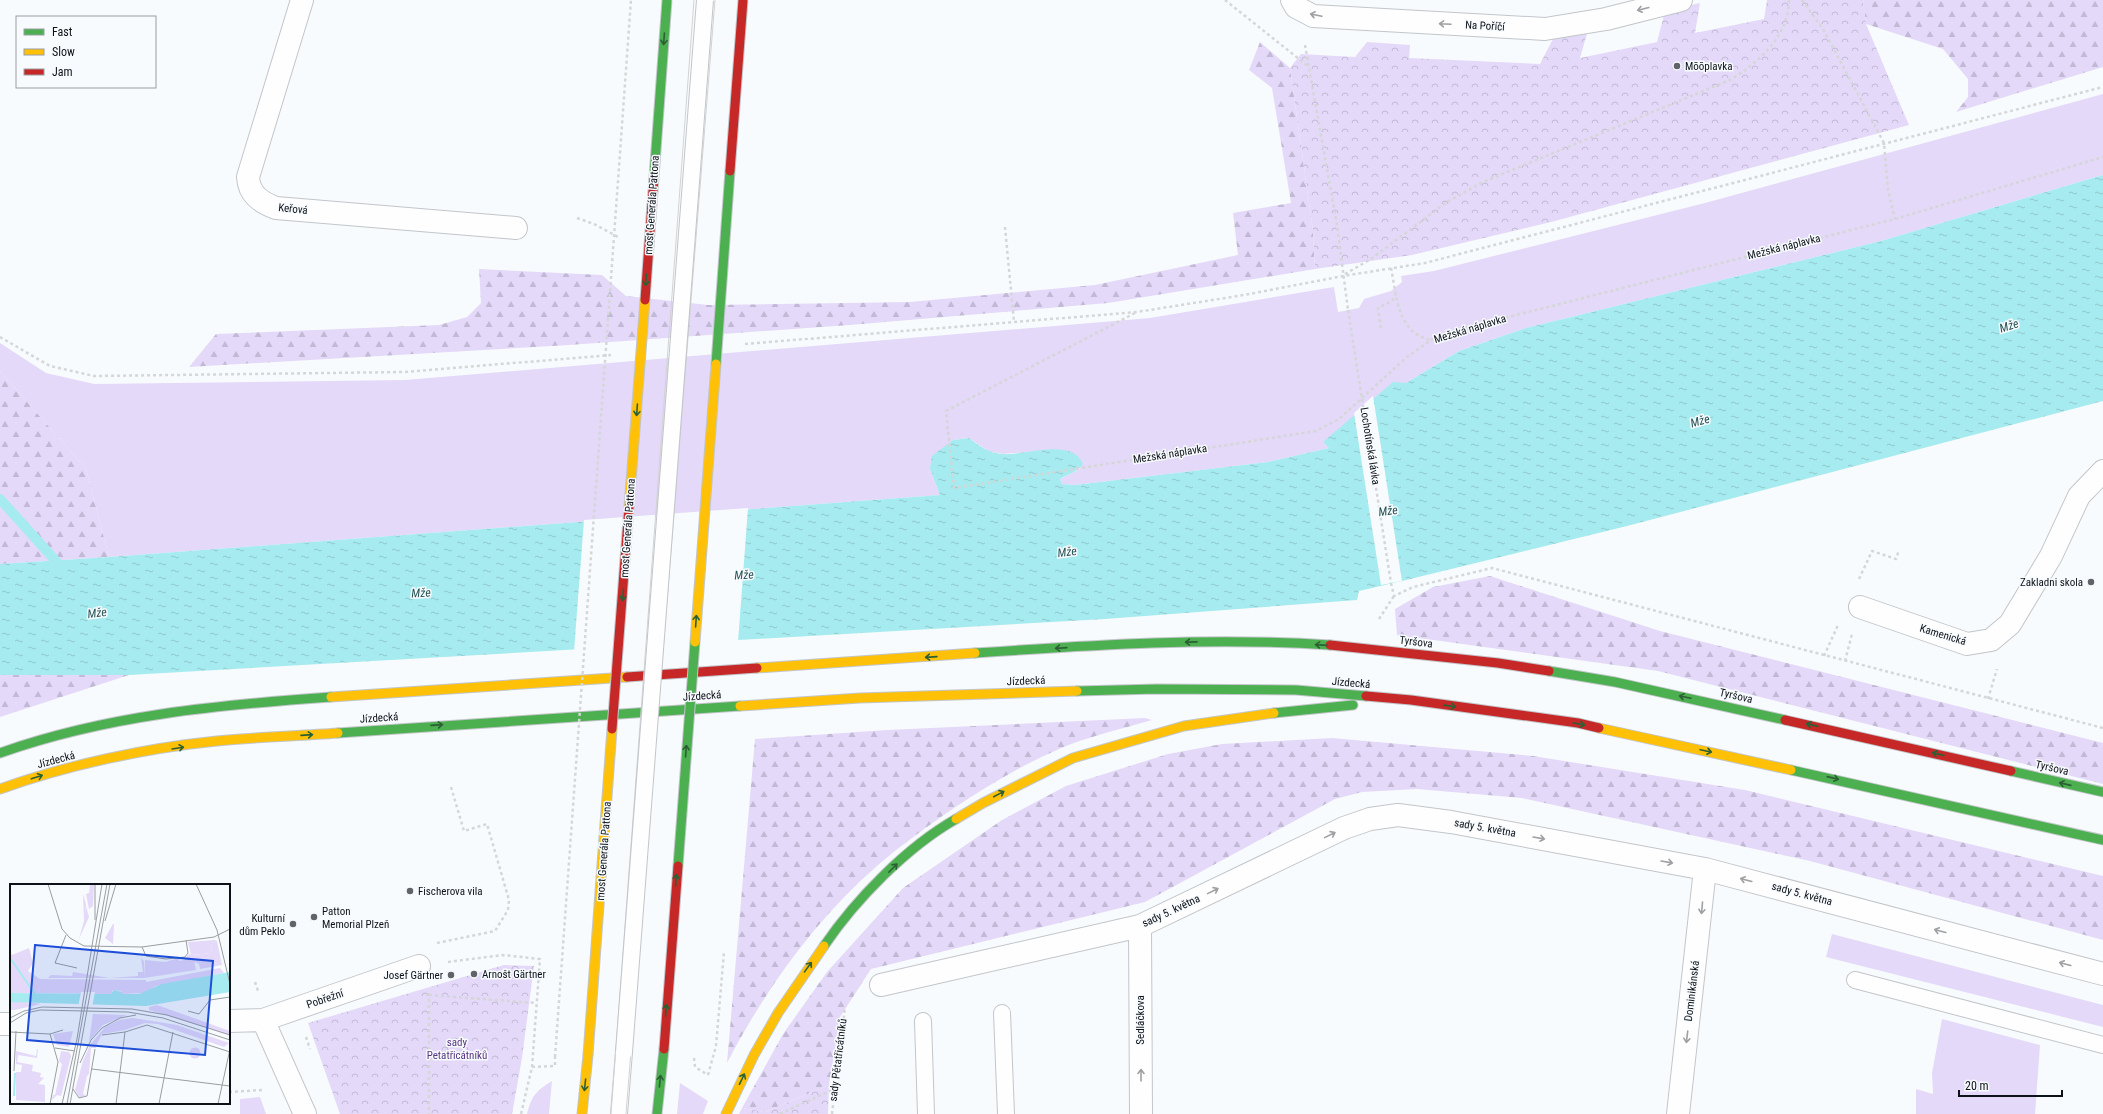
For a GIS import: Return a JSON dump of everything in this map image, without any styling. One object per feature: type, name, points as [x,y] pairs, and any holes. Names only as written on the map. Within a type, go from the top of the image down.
[{"type":"main road","name":"most Generála Pattona","points":[[582,1114],[588,1055],[667,0]]},
{"type":"main road","points":[[657,1114],[664,1049],[743,0]]},
{"type":"main road","name":"Tyršova","points":[[0,753],[67,731],[150,714],[249,703],[1111,644],[1289,642],[1360,647],[1498,663],[1615,682],[2103,792]]},
{"type":"main road","name":"Jízdecká","points":[[0,789],[54,772],[122,757],[216,742],[852,699],[1165,689],[1296,690],[1411,700]]},
{"type":"main road","points":[[726,1114],[754,1055],[778,1013],[832,934],[868,893],[902,859],[942,827],[996,796],[1073,758],[1184,726],[1282,712],[1411,700],[1578,723],[1980,811],[2103,840]]},
{"type":"street","name":"Keřová","points":[[302,0],[248,177],[249,186],[255,196],[264,204],[276,208],[516,228]]},
{"type":"street","name":"Na Poříčí","points":[[1294,4],[1313,16],[1545,29],[1606,19],[1681,0]]},
{"type":"street","name":"Kamenická","points":[[1860,608],[1967,644],[1991,640],[2010,624],[2051,556],[2079,496],[2103,471]]},
{"type":"street","name":"sady 5. května","points":[[881,985],[1140,926],[1344,828],[1370,819],[1398,815],[1451,822],[1705,869],[2103,974]]},
{"type":"street","name":"Dominikánská","points":[[1678,1114],[1705,869]]},
{"type":"street","name":"Sedláčkova","points":[[1140,926],[1141,1114]]},
{"type":"street","name":"Pobřežní","points":[[230,1021],[262,1020],[425,965]]},
{"type":"street","points":[[262,1020],[305,1114]]},
{"type":"lane","points":[[619,1114],[705,0]]},
{"type":"lane","points":[[1855,980],[2103,1045]]},
{"type":"lane","points":[[1002,1013],[1006,1114]]},
{"type":"lane","points":[[923,1021],[926,1114]]},
{"type":"path","points":[[532,1067],[554,1066],[555,1057],[631,0]]},
{"type":"path","points":[[1225,0],[1310,68]]},
{"type":"path","points":[[1343,276],[1371,259],[1447,202],[1483,182],[1730,80],[1749,68],[1766,53],[1779,35],[1785,19],[1789,0]]},
{"type":"path","points":[[1802,0],[1823,29],[1884,142],[1888,190],[1895,219]]},
{"type":"path","name":"Lochotínská lávka","points":[[1294,4],[1310,68],[1337,225],[1348,310],[1394,596],[1413,587],[1492,568],[2103,728]]},
{"type":"path","points":[[1343,276],[1425,263],[1884,142],[2103,87]]},
{"type":"path","name":"Mežská náplavka","points":[[1137,312],[946,411],[954,488],[1316,431],[1339,419],[1407,357],[1431,340],[1457,330],[1895,219],[2103,158]]},
{"type":"path","points":[[577,218],[594,224],[622,239]]},
{"type":"path","points":[[1006,227],[1014,322]]},
{"type":"path","points":[[1391,268],[1404,323],[1411,331],[1422,338],[1431,340]]},
{"type":"path","points":[[1381,328],[1378,308],[1392,301],[1396,294]]},
{"type":"path","points":[[1896,559],[1899,550]]},
{"type":"path","points":[[432,944],[495,931],[508,910],[509,900],[487,824],[464,831],[451,787]]},
{"type":"path","points":[[694,1054],[695,1067],[708,1075],[716,1046],[724,952]]},
{"type":"path","points":[[429,1114],[429,995],[425,965],[503,955],[540,959],[532,1067],[521,1114]]},
{"type":"path","points":[[429,995],[536,1003]]},
{"type":"path","name":"sady Pětatřicátníků","points":[[832,1114],[845,1007]]},
{"type":"path","points":[[230,1092],[266,1089]]},
{"type":"path","points":[[780,1114],[834,1089]]},
{"type":"green space","points":[[1767,0],[1863,0],[1866,24],[1909,125],[1551,222],[1412,255],[1315,269],[1313,231],[1290,68],[1301,54],[1355,57],[1367,42],[1410,45],[1409,58],[1540,64],[1554,37],[1588,30],[1580,58],[1657,42],[1665,11],[1700,3],[1695,33],[1764,19]]},
{"type":"green space","points":[[1863,0],[2103,0],[2103,67],[1956,112],[1968,97],[1968,79],[1943,49],[1866,24]]},
{"type":"green space","points":[[1260,42],[1290,68],[1313,231],[1315,269],[1108,303],[850,325],[569,345],[189,367],[216,334],[439,325],[467,317],[481,303],[479,269],[602,275],[626,296],[708,305],[910,302],[1095,285],[1238,255],[1233,213],[1291,203],[1272,88],[1249,70]]},
{"type":"green space","points":[[2103,94],[2103,175],[1881,241],[1526,328],[1459,351],[1406,383],[1323,442],[1329,448],[1268,462],[1075,485],[1062,484],[1060,479],[1080,469],[1071,452],[1056,450],[1003,454],[988,451],[969,438],[953,440],[930,469],[940,495],[109,557],[86,469],[0,371],[0,343],[46,373],[94,384],[405,380],[1150,318],[1334,287],[1338,312],[1359,308],[1364,299],[1391,291],[1402,282],[1401,276],[1434,271],[1705,203]]},
{"type":"green space","points":[[0,371],[86,469],[109,557],[0,564]]},
{"type":"green space","points":[[1490,576],[1660,631],[2103,743],[2103,784],[1658,671],[1397,635],[1395,609],[1433,587]]},
{"type":"green space","points":[[0,675],[129,675],[0,717]]},
{"type":"green space","points":[[1145,718],[1152,720],[1068,745],[1043,756],[991,784],[954,808],[886,858],[854,887],[812,933],[775,983],[758,1009],[727,1063],[755,739],[887,730]]},
{"type":"green space","points":[[1332,738],[1533,756],[1745,790],[2103,876],[2103,940],[1810,861],[1522,798],[1417,789],[1362,792],[1335,799],[1145,902],[871,969],[840,1017],[829,1085],[765,1112],[742,1108],[783,1034],[827,972],[903,888],[1002,820],[1066,786],[1168,754],[1222,744]]},
{"type":"green space","points":[[1832,934],[2103,1005],[2103,1027],[1826,957]]},
{"type":"green space","name":"sady Petatřicátníků","points":[[504,965],[534,966],[522,1058],[512,1114],[340,1114],[308,1023]]},
{"type":"green space","points":[[1942,1019],[2040,1045],[2035,1114],[1916,1114],[1916,1089],[1933,1094],[1932,1073]]},
{"type":"green space","points":[[552,1081],[549,1114],[527,1114],[535,1094]]},
{"type":"green space","points":[[680,1083],[708,1101],[703,1114],[677,1114]]},
{"type":"green space","points":[[829,1085],[828,1114],[739,1114],[742,1108],[765,1112]]},
{"type":"green space","points":[[260,1097],[266,1114],[240,1114],[240,1099]]},
{"type":"water","name":"Mže","points":[[2103,175],[2103,401],[1627,526],[1359,591],[1357,600],[1105,619],[129,675],[0,675],[0,564],[940,495],[930,469],[932,456],[953,440],[969,438],[984,449],[1002,454],[1059,449],[1069,451],[1077,456],[1083,464],[1076,471],[1060,479],[1062,484],[1075,485],[1268,462],[1329,448],[1323,442],[1393,382],[1406,383],[1459,351],[1526,328],[1881,241]]},
{"type":"pier","points":[[1373,396],[1402,581],[1381,585],[1354,413]]},
{"type":"pier","points":[[748,508],[738,642],[574,651],[584,520]]},
{"type":"waterway","points":[[0,499],[63,569]]},
{"type":"tram line","points":[[611,1114],[694,0]]},
{"type":"tram line","points":[[626,1114],[715,0]]},
{"type":"traffic: fast","points":[[654,177],[667,0]]},
{"type":"traffic: fast","points":[[716,364],[730,171]]},
{"type":"traffic: fast","points":[[678,866],[695,642]]},
{"type":"traffic: fast","points":[[975,653],[1152,643],[1241,642],[1330,645]]},
{"type":"traffic: fast","points":[[1549,671],[1615,682],[1785,720]]},
{"type":"traffic: fast","points":[[1077,691],[1157,689],[1296,690],[1366,696]]},
{"type":"traffic: fast","points":[[0,753],[81,729],[122,721],[205,708],[331,697]]},
{"type":"traffic: fast","points":[[1274,713],[1353,705]]},
{"type":"traffic: fast","points":[[338,733],[740,706]]},
{"type":"traffic: fast","points":[[1791,770],[2103,840]]},
{"type":"traffic: fast","points":[[2011,771],[2103,792]]},
{"type":"traffic: fast","points":[[824,946],[851,910],[884,875],[919,844],[956,819]]},
{"type":"traffic: fast","points":[[657,1114],[664,1049]]},
{"type":"traffic: slow","points":[[629,507],[645,300]]},
{"type":"traffic: slow","points":[[695,642],[716,364]]},
{"type":"traffic: slow","points":[[757,668],[975,653]]},
{"type":"traffic: slow","points":[[331,697],[627,677]]},
{"type":"traffic: slow","points":[[740,706],[860,698],[1077,691]]},
{"type":"traffic: slow","points":[[956,819],[983,803],[1073,758],[1184,726],[1274,713]]},
{"type":"traffic: slow","points":[[1599,728],[1791,770]]},
{"type":"traffic: slow","points":[[588,1055],[612,729]]},
{"type":"traffic: slow","points":[[0,789],[79,765],[163,748],[232,740],[338,733]]},
{"type":"traffic: slow","points":[[726,1114],[754,1055],[778,1013],[824,946]]},
{"type":"traffic: slow","points":[[582,1114],[588,1055]]},
{"type":"traffic: jam","points":[[730,171],[743,0]]},
{"type":"traffic: jam","points":[[645,300],[654,177]]},
{"type":"traffic: jam","points":[[612,729],[629,507]]},
{"type":"traffic: jam","points":[[1330,645],[1498,663],[1549,671]]},
{"type":"traffic: jam","points":[[627,677],[757,668]]},
{"type":"traffic: jam","points":[[1366,696],[1411,700],[1578,723],[1599,728]]},
{"type":"traffic: jam","points":[[1785,720],[2011,771]]},
{"type":"traffic: jam","points":[[664,1049],[678,866]]},
{"type":"place","name":"Mōōplavka","points":[[1677,66]]},
{"type":"place","name":"Zakladni skola","points":[[2091,582]]},
{"type":"place","name":"Fischerova vila","points":[[410,891]]},
{"type":"place","name":"Patton Memorial Plzeň","points":[[314,917]]},
{"type":"place","name":"Kulturní dům Peklo","points":[[293,924]]},
{"type":"place","name":"Arnošt Gӓrtner","points":[[474,974]]},
{"type":"place","name":"Josef Gӓrtner","points":[[451,975]]}]
